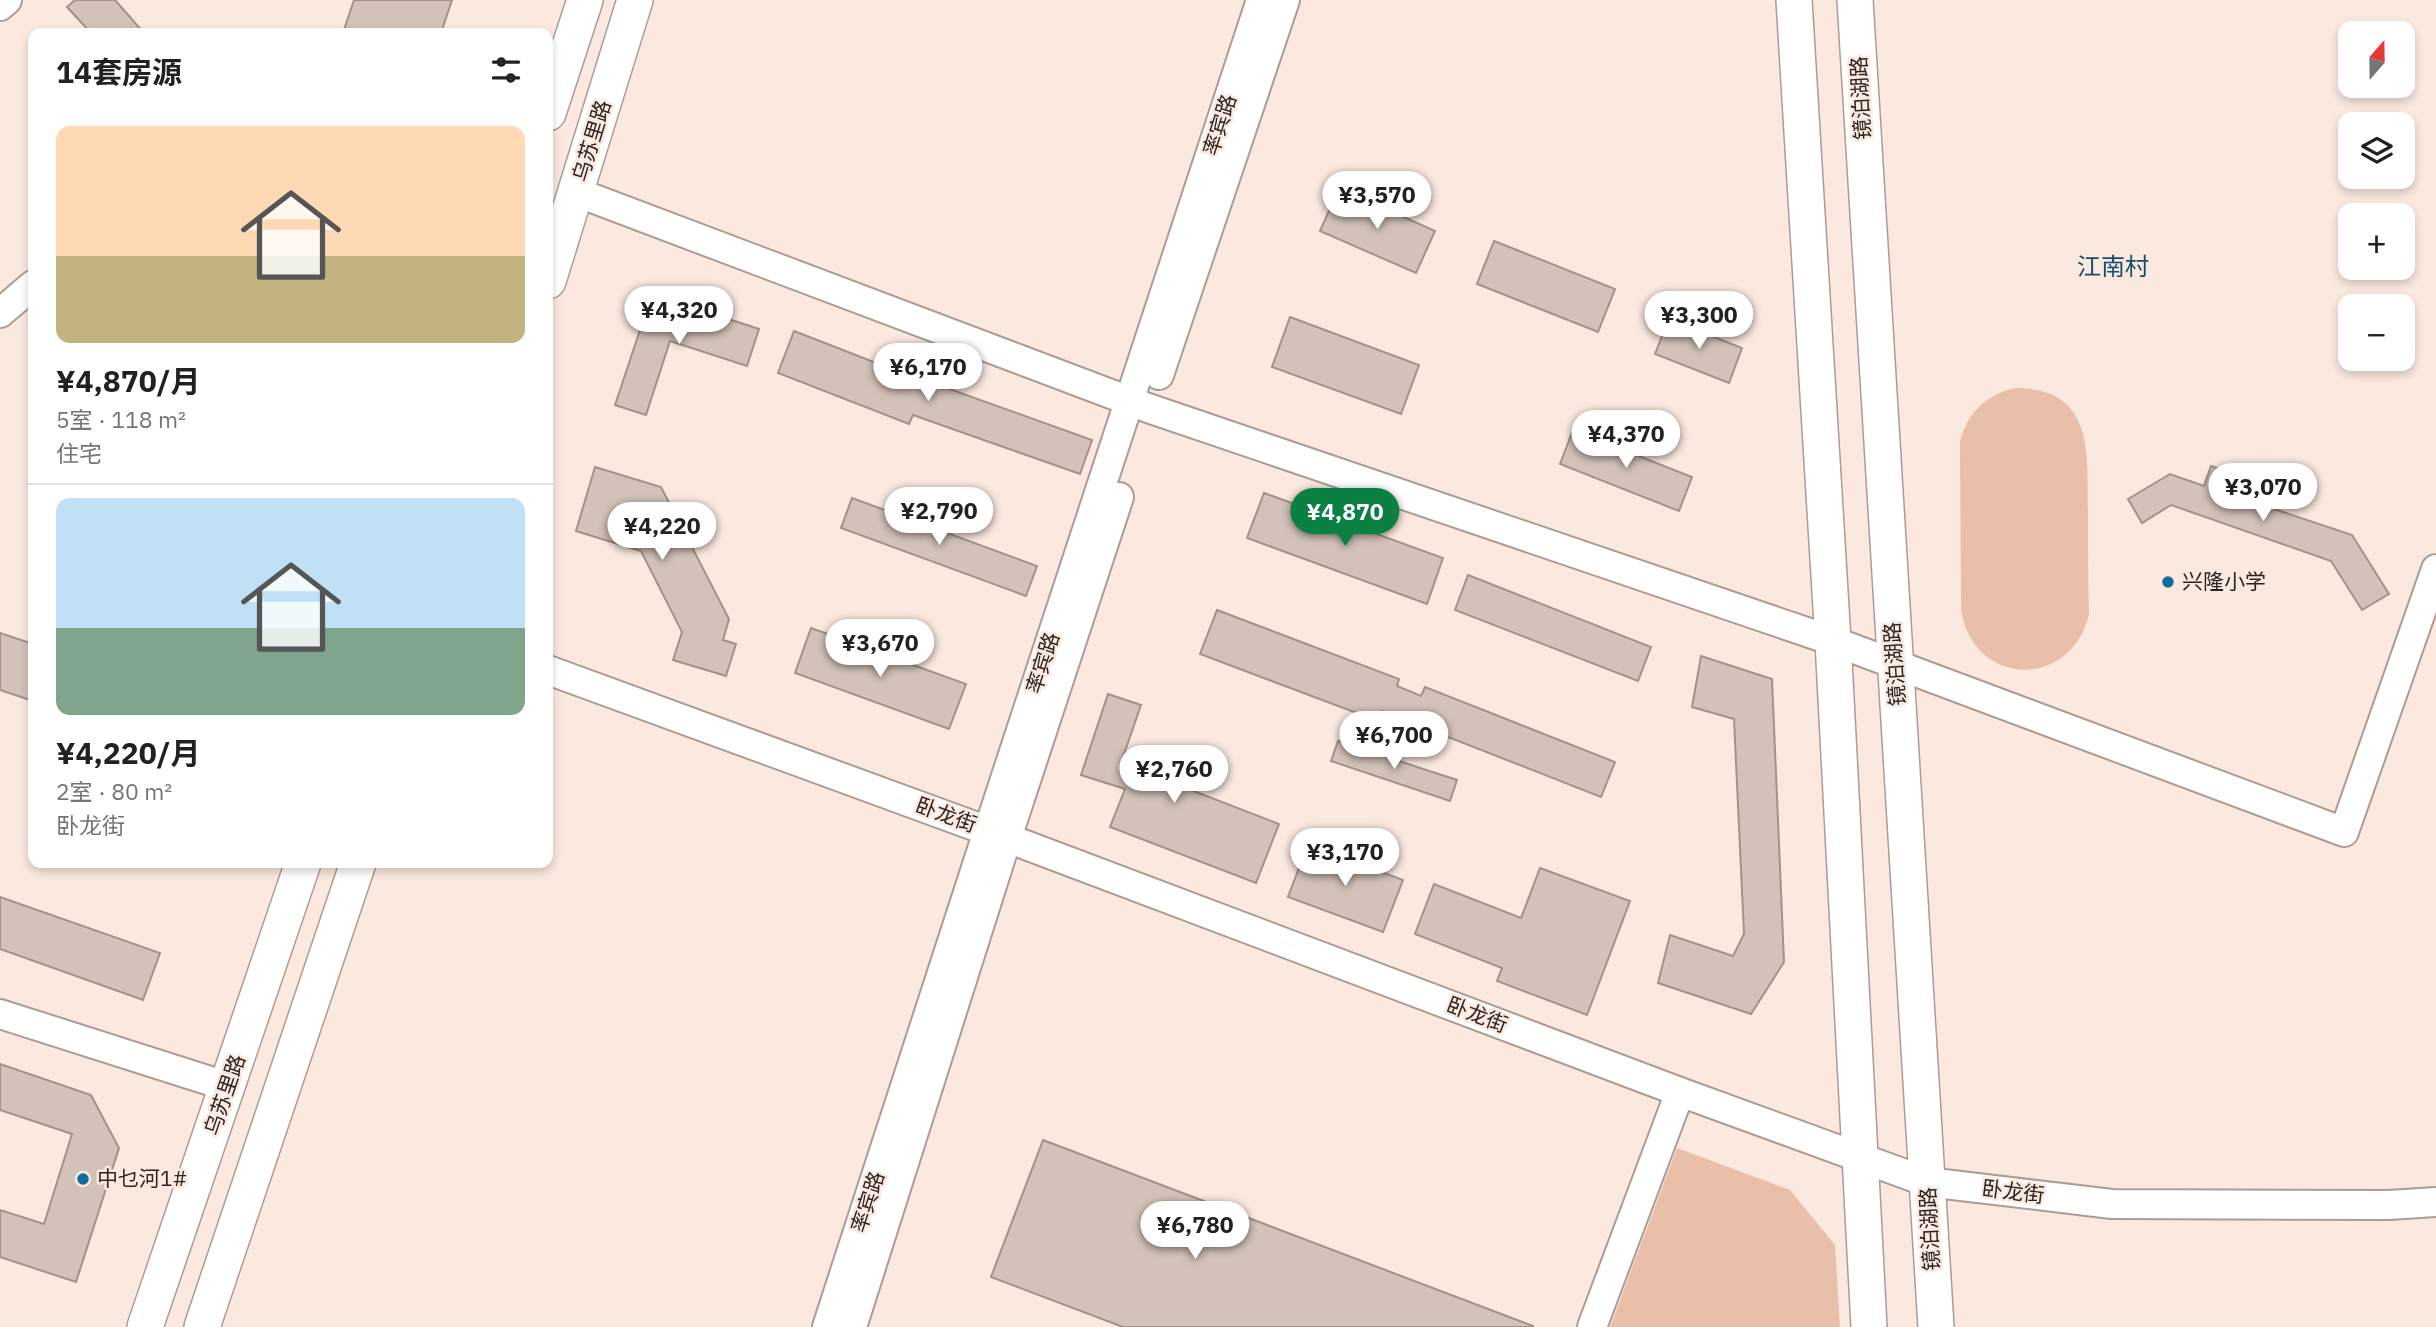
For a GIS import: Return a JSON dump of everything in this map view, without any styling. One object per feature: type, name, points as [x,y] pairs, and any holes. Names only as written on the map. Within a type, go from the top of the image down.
[{"type":"main road","points":[[553,97],[584,0]]},
{"type":"main road","name":"乌苏里路","points":[[553,265],[635,0]]},
{"type":"main road","points":[[1794,0],[1869,1327]]},
{"type":"main road","name":"镜泊湖路","points":[[1855,0],[1936,1327]]},
{"type":"main road","name":"乌苏里路","points":[[145,1327],[229,1087],[301,868]]},
{"type":"main road","points":[[202,1327],[356,868]]},
{"type":"street","points":[[0,6],[7,0]]},
{"type":"street","name":"率宾路","points":[[827,1327],[998,834],[1139,405],[1261,0]]},
{"type":"street","name":"率宾路","points":[[1139,405],[1284,0]]},
{"type":"street","points":[[576,192],[1139,405],[1832,641],[2344,832],[2436,569]]},
{"type":"street","points":[[0,313],[28,289]]},
{"type":"street","name":"卧龙街","points":[[553,672],[998,834],[1927,1182],[2112,1204],[2389,1205],[2436,1202]]},
{"type":"street","name":"率宾路","points":[[852,1327],[998,834]]},
{"type":"street","points":[[0,1014],[229,1087]]},
{"type":"street","points":[[1592,1327],[1681,1092]]},
{"type":"shaded area","points":[[2015,388],[2041,391],[2060,399],[2073,412],[2086,447],[2087,467],[2089,614],[2079,639],[2063,657],[2043,667],[2022,670],[2002,665],[1983,654],[1969,635],[1961,609],[1960,441],[1968,421],[1980,406],[1995,395]]},
{"type":"shaded area","points":[[1677,1148],[1790,1190],[1835,1245],[1840,1327],[1610,1327]]},
{"type":"building","points":[[75,0],[115,0],[140,28],[86,28],[67,7]]},
{"type":"building","points":[[354,0],[452,0],[443,28],[345,28]]},
{"type":"building","points":[[1339,188],[1435,231],[1416,273],[1320,231]]},
{"type":"building","points":[[1494,241],[1615,289],[1598,332],[1477,284]]},
{"type":"building","points":[[652,294],[759,329],[747,366],[670,341],[646,415],[615,405]]},
{"type":"building","points":[[1290,317],[1419,365],[1401,414],[1272,367]]},
{"type":"building","points":[[1669,319],[1742,348],[1729,383],[1655,354]]},
{"type":"building","points":[[794,331],[943,389],[944,387],[1092,440],[1080,474],[913,415],[909,424],[778,373]]},
{"type":"building","points":[[1573,430],[1692,477],[1679,511],[1560,464]]},
{"type":"building","points":[[2211,466],[2280,489],[2274,509],[2352,535],[2389,594],[2362,610],[2331,561],[2171,505],[2142,523],[2128,499],[2170,474],[2204,486]]},
{"type":"building","points":[[595,467],[661,487],[729,619],[723,640],[736,644],[726,676],[673,660],[682,632],[641,551],[576,531]]},
{"type":"building","points":[[1264,493],[1443,558],[1427,604],[1247,538]]},
{"type":"building","points":[[852,498],[1037,566],[1026,596],[841,528]]},
{"type":"building","points":[[1468,575],[1651,647],[1638,681],[1455,610]]},
{"type":"building","points":[[1217,610],[1399,679],[1397,686],[1421,696],[1425,687],[1615,762],[1601,797],[1382,711],[1378,721],[1200,654]]},
{"type":"building","points":[[811,628],[966,684],[949,729],[795,673]]},
{"type":"building","points":[[0,633],[28,642],[28,699],[0,690]]},
{"type":"building","points":[[1701,656],[1772,679],[1784,962],[1751,1014],[1658,983],[1670,935],[1733,956],[1744,934],[1734,719],[1692,707]]},
{"type":"building","points":[[1108,694],[1141,705],[1121,763],[1279,824],[1256,883],[1110,827],[1125,789],[1081,775]]},
{"type":"building","points":[[1338,741],[1457,780],[1450,801],[1331,761]]},
{"type":"building","points":[[1308,844],[1403,880],[1383,932],[1288,897]]},
{"type":"building","points":[[1540,868],[1630,901],[1587,1015],[1497,981],[1502,968],[1415,934],[1434,884],[1521,918]]},
{"type":"building","points":[[0,897],[160,953],[143,1000],[0,949]]},
{"type":"building","name":"中乜河1#","points":[[0,1064],[91,1095],[119,1148],[76,1282],[0,1257],[0,1210],[44,1224],[72,1134],[0,1110]]},
{"type":"building","points":[[1043,1140],[1533,1327],[1123,1327],[991,1277]]},
{"type":"place","name":"兴隆小学","points":[[2168,582]]},
{"type":"place","name":"中乜河1#","points":[[83,1179]]},
{"type":"district","name":"江南村","points":[[2113,267]]}]
